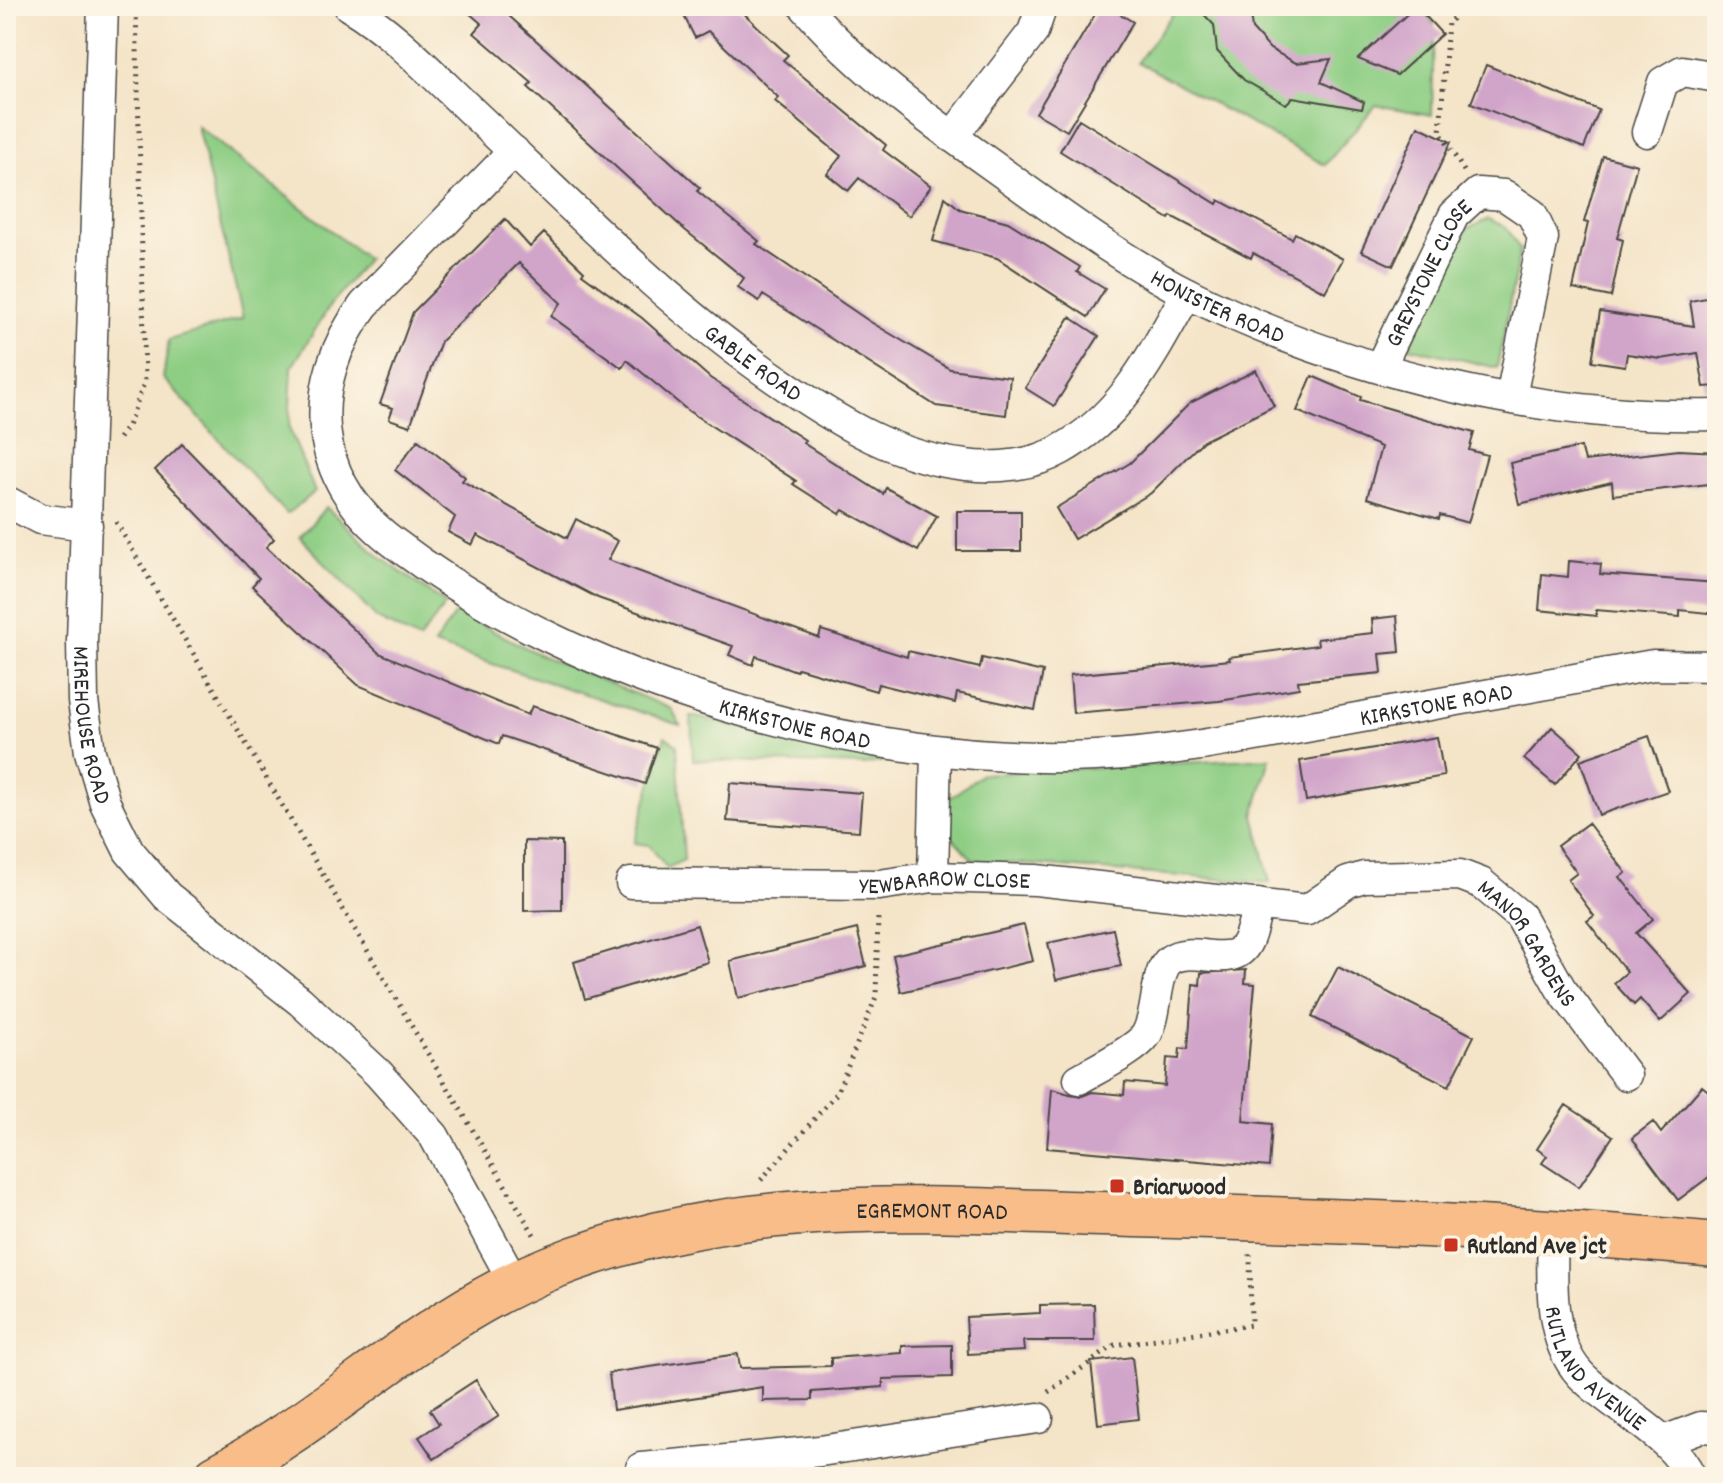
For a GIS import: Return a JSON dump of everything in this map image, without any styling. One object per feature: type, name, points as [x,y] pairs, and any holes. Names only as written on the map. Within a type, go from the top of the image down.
[{"type":"highway","name":"EGREMONT ROAD","points":[[216,1477],[430,1332],[534,1274],[668,1230],[727,1219],[850,1208],[1250,1218],[1553,1232],[1717,1245]]},
{"type":"street","name":"MIREHOUSE ROAD","points":[[103,6],[83,701],[90,752],[105,803],[129,851],[167,896],[300,1001],[378,1073],[434,1136],[534,1274]]},
{"type":"street","points":[[952,137],[1033,32],[1042,6]]},
{"type":"street","name":"HONISTER ROAD","points":[[808,8],[871,71],[952,137],[1090,234],[1187,293],[1296,340],[1445,385],[1588,411],[1670,416],[1717,415]]},
{"type":"street","name":"GABLE ROAD","points":[[361,9],[656,288],[729,346],[823,411],[868,437],[942,463],[984,467],[1019,464],[1058,452],[1088,433],[1139,379],[1187,293]]},
{"type":"street","points":[[1647,132],[1663,82],[1682,71],[1717,77]]},
{"type":"street","name":"KIRKSTONE ROAD","points":[[514,151],[364,305],[338,346],[329,369],[324,418],[333,465],[356,508],[371,526],[468,595],[588,655],[747,710],[936,751],[1041,757],[1146,752],[1653,665],[1717,666]]},
{"type":"street","name":"GREYSTONE CLOSE","points":[[1381,365],[1454,215],[1478,193],[1504,195],[1532,214],[1543,238],[1511,397]]},
{"type":"street","points":[[6,501],[40,519],[87,525]]},
{"type":"street","points":[[933,877],[936,751]]},
{"type":"street","name":"MANOR GARDENS","points":[[1258,904],[1307,910],[1348,882],[1364,877],[1460,875],[1481,883],[1520,916],[1561,989],[1626,1075]]},
{"type":"street","name":"YEWBARROW CLOSE","points":[[631,883],[879,885],[933,877],[1036,880],[1258,904]]},
{"type":"street","points":[[1079,1079],[1143,1039],[1155,1019],[1162,970],[1171,960],[1185,954],[1226,957],[1239,952],[1247,942],[1258,904]]},
{"type":"street","name":"RUTLAND AVENUE","points":[[1553,1232],[1552,1278],[1558,1328],[1578,1372],[1664,1441],[1684,1462],[1691,1477]]},
{"type":"street","points":[[641,1468],[824,1464],[1038,1418]]},
{"type":"street","points":[[1664,1441],[1701,1427],[1717,1428]]},
{"type":"path","points":[[136,6],[145,381],[128,426],[89,476],[534,1274]]},
{"type":"path","points":[[1470,6],[1448,22],[1440,132],[1478,193]]},
{"type":"path","points":[[727,1219],[837,1093],[876,997],[879,885]]},
{"type":"path","points":[[1001,1424],[1115,1345],[1251,1325],[1250,1218]]},
{"type":"green space","points":[[1172,6],[1420,6],[1434,24],[1432,115],[1376,105],[1325,165],[1138,62],[1173,13]]},
{"type":"green space","points":[[197,126],[367,259],[331,304],[292,367],[289,428],[315,492],[287,514],[163,378],[169,340],[243,318]]},
{"type":"green space","points":[[1488,219],[1506,227],[1520,250],[1497,368],[1409,347],[1467,229]]},
{"type":"green space","points":[[326,507],[381,558],[446,604],[419,640],[377,619],[300,537]]},
{"type":"green space","points":[[456,612],[540,655],[672,709],[680,725],[434,645]]},
{"type":"green space","points":[[691,716],[883,761],[865,765],[693,760]]},
{"type":"green space","points":[[665,736],[677,745],[684,860],[667,868],[649,845],[634,843]]},
{"type":"green space","points":[[1270,758],[1254,815],[1270,883],[973,860],[946,831],[947,800],[982,774]]},
{"type":"building","points":[[461,6],[498,6],[700,188],[697,191],[759,241],[756,244],[869,321],[950,369],[1010,377],[1006,415],[936,406],[763,295],[759,301],[738,287],[744,278],[685,230],[528,87],[532,83],[474,33],[482,24]]},
{"type":"building","points":[[679,6],[736,6],[788,55],[783,60],[886,145],[883,150],[931,186],[909,216],[859,178],[848,191],[827,174],[841,156],[775,101],[778,97],[708,31],[695,38]]},
{"type":"building","points":[[1100,6],[1107,6],[1133,22],[1067,131],[1036,113]]},
{"type":"building","points":[[1196,6],[1249,6],[1252,29],[1270,49],[1296,63],[1331,59],[1321,82],[1364,102],[1362,109],[1293,97],[1286,104],[1244,80],[1217,51],[1214,25]]},
{"type":"building","points":[[1416,6],[1442,34],[1397,75],[1358,59]]},
{"type":"building","points":[[1486,65],[1599,110],[1584,148],[1471,103]]},
{"type":"building","points":[[1079,119],[1217,204],[1219,200],[1292,239],[1295,233],[1343,259],[1325,292],[1253,253],[1251,258],[1171,216],[1169,219],[1060,151]]},
{"type":"building","points":[[1418,126],[1451,142],[1393,266],[1361,251]]},
{"type":"building","points":[[1603,156],[1637,165],[1617,238],[1623,240],[1611,297],[1573,289],[1588,223],[1584,222]]},
{"type":"building","points":[[945,197],[960,209],[1008,222],[1080,267],[1077,272],[1105,289],[1088,317],[997,258],[933,241]]},
{"type":"building","points":[[505,219],[530,247],[544,233],[584,271],[582,274],[642,318],[710,378],[805,440],[803,443],[883,494],[886,488],[937,516],[918,551],[843,510],[840,514],[793,484],[796,481],[687,410],[627,360],[622,368],[551,316],[561,303],[519,263],[441,341],[410,426],[389,419],[393,408],[380,404],[413,312]]},
{"type":"building","points":[[1717,296],[1717,386],[1704,387],[1698,353],[1661,359],[1627,354],[1625,366],[1592,361],[1600,312],[1694,326],[1690,301]]},
{"type":"building","points":[[1070,317],[1099,336],[1054,406],[1025,388]]},
{"type":"building","points":[[1256,370],[1274,406],[1203,441],[1151,493],[1074,539],[1056,508],[1130,463],[1190,403]]},
{"type":"building","points":[[1312,376],[1361,397],[1360,400],[1474,433],[1469,450],[1487,455],[1468,523],[1440,515],[1439,519],[1367,498],[1381,447],[1297,411]]},
{"type":"building","points":[[418,440],[465,477],[462,481],[567,538],[576,519],[618,541],[608,560],[819,638],[821,630],[907,657],[908,651],[980,668],[982,658],[1043,672],[1035,710],[957,693],[955,703],[878,684],[876,691],[798,668],[796,671],[756,656],[753,665],[729,655],[733,646],[598,598],[477,535],[472,545],[448,532],[455,517],[395,470]]},
{"type":"building","points":[[182,444],[274,539],[266,547],[379,653],[528,715],[532,706],[657,748],[645,784],[502,736],[499,744],[358,685],[252,586],[259,578],[155,470]]},
{"type":"building","points":[[1581,447],[1585,461],[1679,450],[1717,452],[1717,483],[1613,495],[1612,482],[1519,504],[1510,463]]},
{"type":"building","points":[[957,511],[1021,511],[1021,551],[957,551]]},
{"type":"building","points":[[1569,561],[1601,564],[1600,574],[1717,583],[1717,614],[1680,610],[1680,617],[1596,610],[1596,616],[1539,610],[1542,574],[1568,577]]},
{"type":"building","points":[[1397,616],[1400,652],[1380,654],[1382,673],[1298,681],[1299,688],[1219,701],[1073,713],[1070,675],[1230,660],[1229,657],[1318,645],[1317,639],[1373,633],[1372,619]]},
{"type":"building","points":[[1552,727],[1582,753],[1555,785],[1524,759]]},
{"type":"building","points":[[1649,736],[1668,791],[1599,815],[1580,760]]},
{"type":"building","points":[[1437,737],[1444,776],[1306,801],[1300,761]]},
{"type":"building","points":[[730,783],[862,793],[859,831],[727,821]]},
{"type":"building","points":[[1588,823],[1626,873],[1620,877],[1653,919],[1636,933],[1691,994],[1660,1022],[1640,999],[1634,1005],[1614,983],[1627,972],[1587,921],[1594,916],[1568,880],[1577,873],[1557,846]]},
{"type":"building","points":[[524,841],[562,842],[562,910],[524,911]]},
{"type":"building","points":[[697,925],[708,962],[585,999],[574,962]]},
{"type":"building","points":[[1024,925],[1033,961],[901,992],[893,955]]},
{"type":"building","points":[[857,929],[866,966],[738,998],[730,961]]},
{"type":"building","points":[[1113,929],[1121,966],[1056,980],[1048,943]]},
{"type":"building","points":[[1338,967],[1474,1036],[1449,1086],[1312,1017]]},
{"type":"building","points":[[1246,970],[1245,983],[1255,984],[1243,1121],[1272,1124],[1269,1167],[1047,1148],[1052,1089],[1080,1097],[1092,1092],[1124,1095],[1125,1082],[1165,1086],[1167,1058],[1179,1059],[1180,1048],[1188,1049],[1193,984],[1200,985],[1201,973]]},
{"type":"building","points":[[1702,1086],[1717,1098],[1717,1171],[1678,1200],[1632,1138],[1653,1122],[1661,1133]]},
{"type":"building","points":[[1566,1105],[1613,1136],[1579,1187],[1542,1163],[1547,1156],[1537,1149]]},
{"type":"building","points":[[1094,1304],[1095,1341],[1023,1341],[1024,1351],[968,1354],[966,1317],[1040,1313],[1040,1305]]},
{"type":"building","points":[[952,1345],[952,1377],[883,1379],[883,1387],[812,1392],[812,1400],[763,1401],[763,1387],[613,1410],[609,1373],[738,1354],[740,1368],[831,1366],[831,1358],[902,1353],[902,1346]]},
{"type":"building","points":[[1132,1357],[1139,1419],[1098,1424],[1091,1362]]},
{"type":"building","points":[[476,1380],[499,1416],[434,1459],[419,1437],[439,1424],[430,1410]]},
{"type":"place","name":"Briarwood","points":[[1117,1186]]},
{"type":"place","name":"Rutland Ave jct","points":[[1451,1245]]}]
